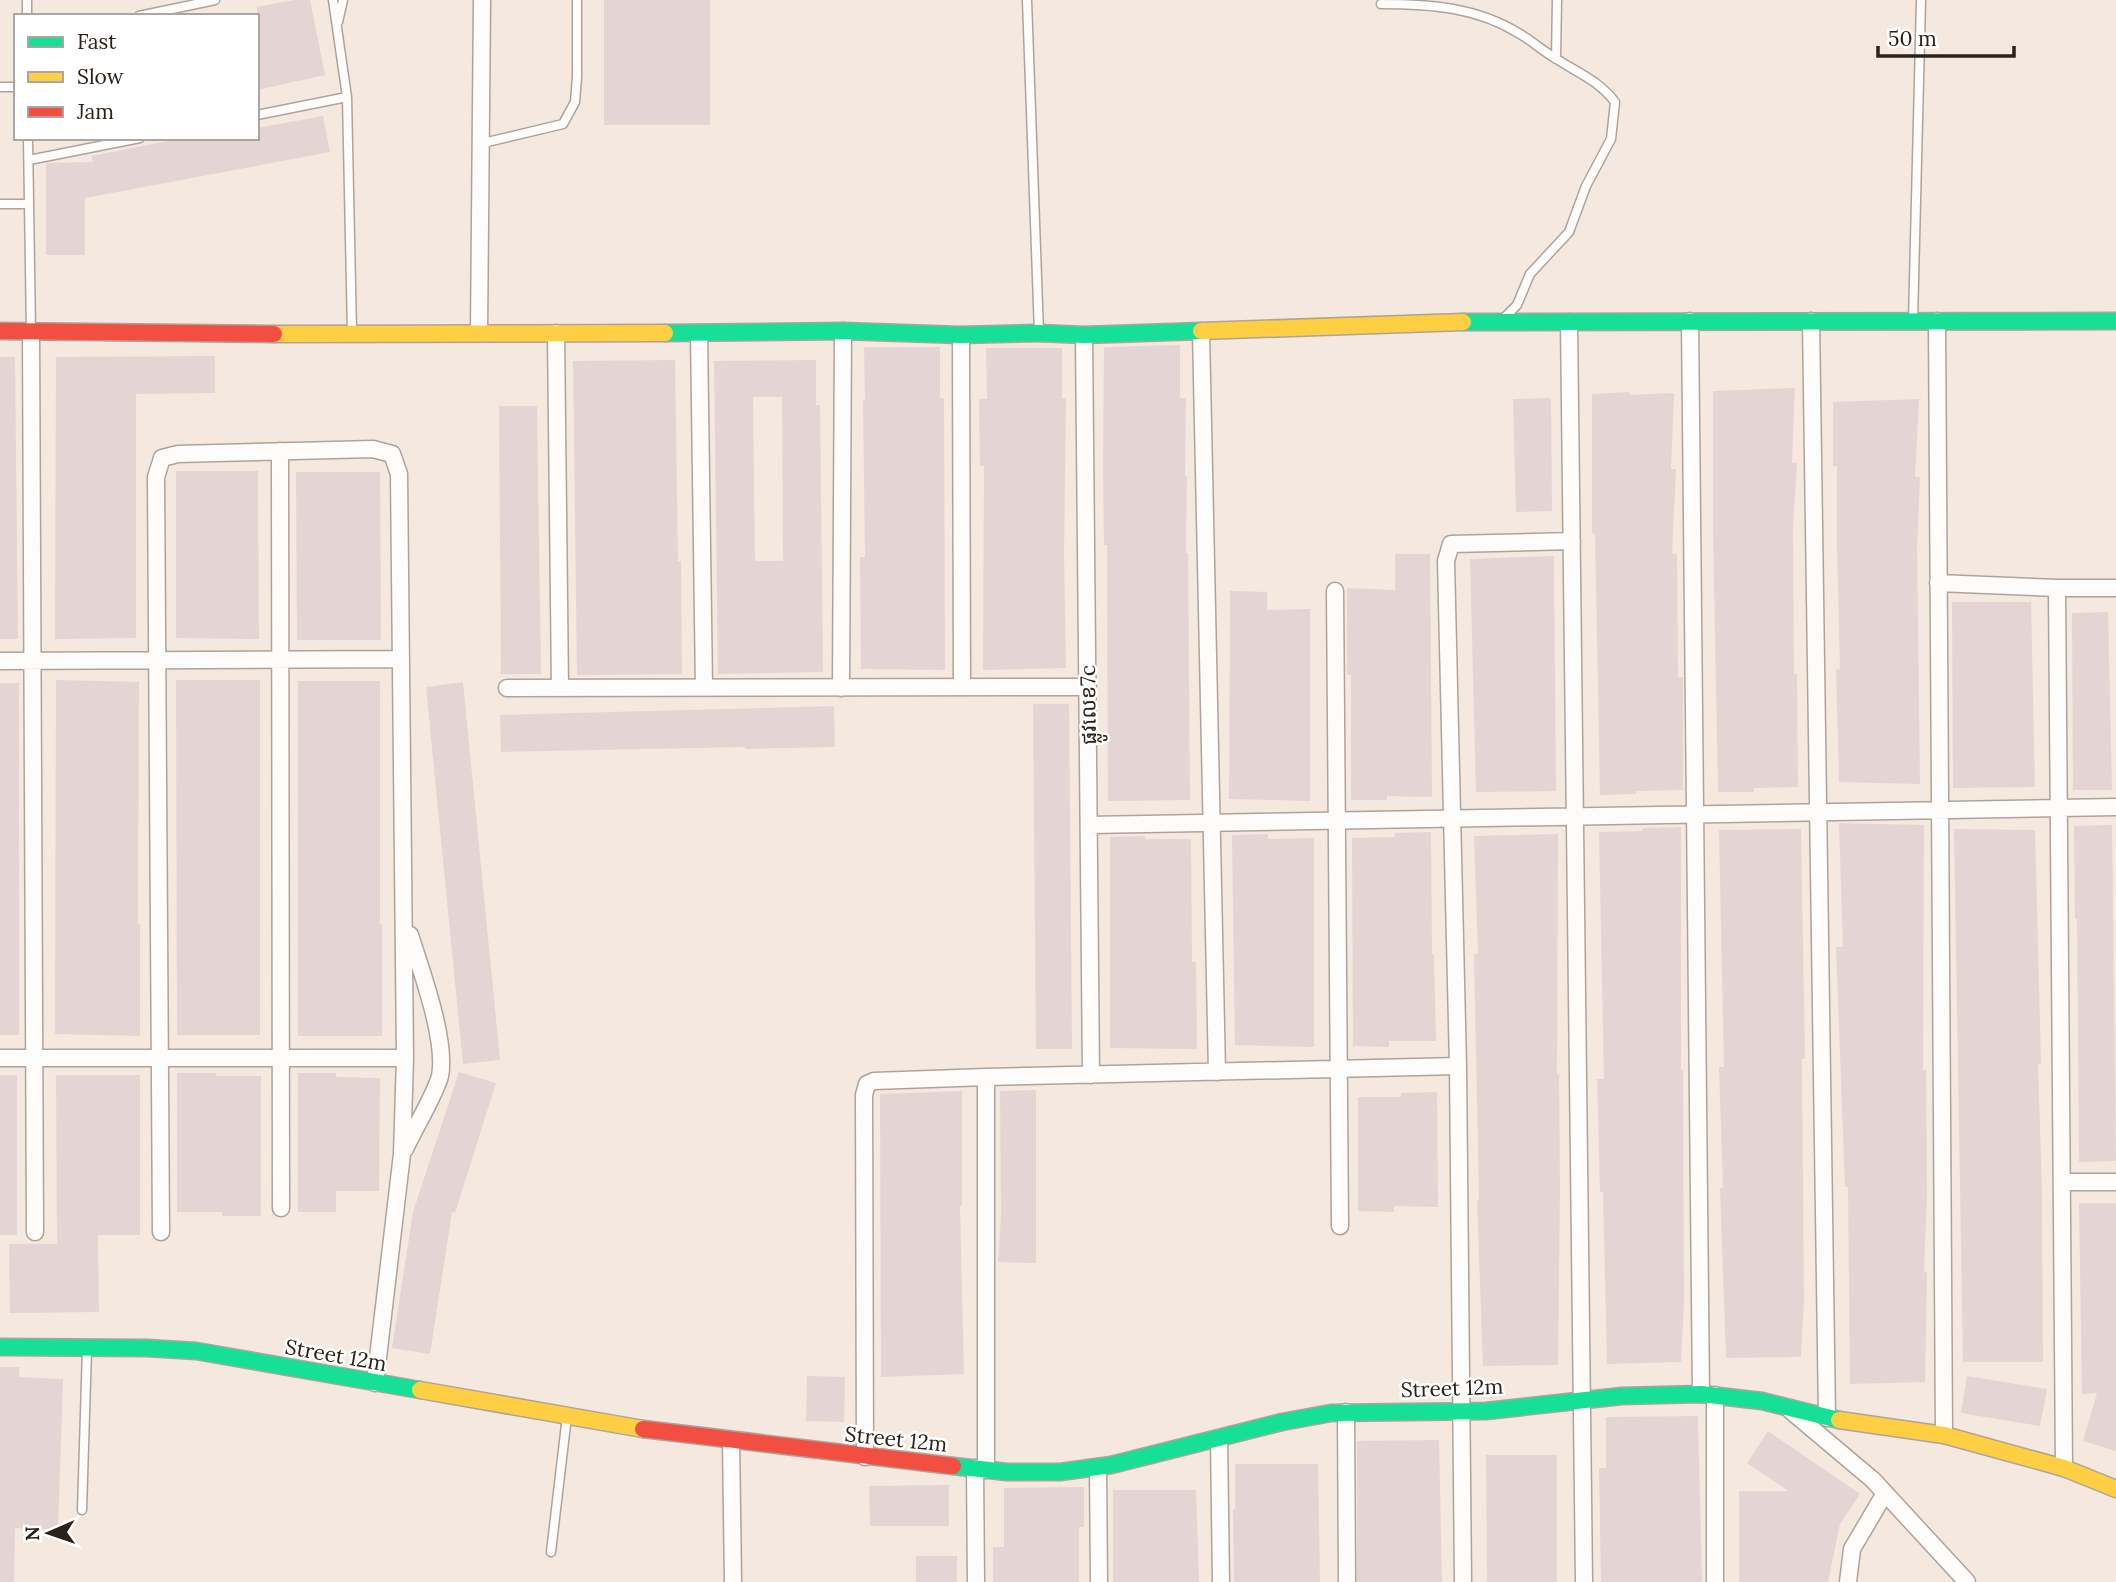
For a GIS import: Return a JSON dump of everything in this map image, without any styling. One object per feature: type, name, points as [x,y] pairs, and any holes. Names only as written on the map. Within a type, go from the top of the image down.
[{"type":"street","points":[[480,333],[479,144],[482,0]]},
{"type":"street","points":[[0,331],[352,334],[699,334],[842,331],[1084,335],[1501,321],[2116,321]]},
{"type":"street","points":[[1569,321],[1584,1582]]},
{"type":"street","points":[[1690,321],[1696,814],[1708,1395],[1715,1582]]},
{"type":"street","points":[[1811,321],[1827,1418]]},
{"type":"street","points":[[1937,321],[1944,1435]]},
{"type":"street","points":[[841,688],[842,331]]},
{"type":"street","points":[[31,332],[35,1231]]},
{"type":"street","points":[[1201,332],[1217,1072]]},
{"type":"street","points":[[556,333],[560,688]]},
{"type":"street","points":[[699,334],[704,688]]},
{"type":"street","points":[[961,335],[962,687]]},
{"type":"street","name":"ផ្លូវលេខ7c","points":[[1084,335],[1091,1075]]},
{"type":"street","points":[[161,1233],[156,477],[162,458],[178,453],[373,449],[392,454],[399,474],[405,1058],[402,1154],[375,1383]]},
{"type":"street","points":[[279,451],[281,1208]]},
{"type":"street","points":[[1463,1582],[1458,1066],[1446,561],[1451,544],[1572,541]]},
{"type":"street","points":[[1938,583],[2116,588]]},
{"type":"street","points":[[2057,588],[2064,1468]]},
{"type":"street","points":[[1335,591],[1340,1226]]},
{"type":"street","points":[[0,661],[400,659]]},
{"type":"street","points":[[507,688],[1088,687]]},
{"type":"street","points":[[1089,825],[2116,807]]},
{"type":"street","points":[[402,1154],[440,1076],[432,1005],[404,917]]},
{"type":"street","points":[[0,1058],[405,1058]]},
{"type":"street","points":[[865,1457],[863,1096],[867,1084],[874,1081],[986,1077],[1458,1066]]},
{"type":"street","points":[[976,1582],[986,1077]]},
{"type":"street","points":[[2062,1182],[2116,1182]]},
{"type":"street","name":"Street 12m","points":[[0,1347],[196,1351],[567,1416],[732,1441],[980,1469],[1060,1472],[1098,1467],[1282,1422],[1346,1412],[1460,1412],[1622,1396],[1708,1395],[1762,1401],[1827,1418],[1944,1435],[2064,1468],[2116,1489]]},
{"type":"street","points":[[1786,1407],[1873,1480],[1960,1580]]},
{"type":"street","points":[[1346,1412],[1347,1582]]},
{"type":"street","points":[[1219,1439],[1221,1582]]},
{"type":"street","points":[[732,1441],[733,1582]]},
{"type":"street","points":[[1098,1467],[1099,1582]]},
{"type":"street","points":[[1848,1582],[1852,1549],[1885,1493]]},
{"type":"lane","points":[[148,14],[215,0]]},
{"type":"lane","points":[[333,0],[347,97],[352,334]]},
{"type":"lane","points":[[337,24],[343,0]]},
{"type":"lane","points":[[479,144],[563,124],[575,102],[577,0]]},
{"type":"lane","points":[[1027,0],[1039,333]]},
{"type":"lane","points":[[1556,59],[1557,0]]},
{"type":"lane","points":[[1913,321],[1921,0]]},
{"type":"lane","points":[[1381,4],[1429,4],[1469,10],[1518,32],[1556,59],[1603,86],[1615,102],[1611,139],[1586,186],[1569,232],[1530,274],[1517,305],[1501,321]]},
{"type":"lane","points":[[259,115],[347,97]]},
{"type":"lane","points":[[29,140],[31,332]]},
{"type":"lane","points":[[29,160],[130,140]]},
{"type":"lane","points":[[0,204],[29,204]]},
{"type":"lane","points":[[82,1510],[87,1348]]},
{"type":"lane","points":[[551,1552],[567,1416]]},
{"type":"building","points":[[310,0],[325,75],[259,90],[257,7]]},
{"type":"building","points":[[604,0],[710,0],[710,125],[604,125]]},
{"type":"building","points":[[323,116],[330,152],[85,198],[85,255],[46,255],[46,163],[93,162],[91,156],[173,140],[259,140],[259,128]]},
{"type":"building","points":[[1180,345],[1180,398],[1186,398],[1190,800],[1108,801],[1104,347]]},
{"type":"building","points":[[864,347],[940,347],[940,398],[944,398],[945,670],[861,669],[860,557],[865,557]]},
{"type":"building","points":[[986,348],[1062,348],[1062,399],[1066,398],[1066,668],[983,670],[984,466],[980,466],[979,399],[987,399]]},
{"type":"building","points":[[215,356],[215,393],[136,394],[136,638],[55,639],[56,357]]},
{"type":"building","points":[[0,357],[15,357],[18,639],[0,639]]},
{"type":"building","points":[[675,360],[682,674],[577,675],[573,361]]},
{"type":"building","points":[[816,360],[816,405],[820,405],[823,672],[718,674],[714,361]],"holes":[[[753,397],[782,397],[783,561],[755,561]]]},
{"type":"building","points":[[1795,388],[1792,463],[1797,463],[1793,528],[1798,787],[1754,788],[1754,792],[1718,792],[1713,391]]},
{"type":"building","points":[[1630,392],[1630,395],[1674,393],[1671,469],[1676,469],[1672,554],[1677,554],[1678,677],[1683,677],[1683,790],[1600,795],[1595,533],[1592,534],[1592,394]]},
{"type":"building","points":[[1551,398],[1552,511],[1516,512],[1513,399]]},
{"type":"building","points":[[1919,399],[1915,477],[1920,477],[1917,547],[1920,784],[1839,782],[1836,670],[1840,669],[1837,466],[1833,466],[1833,402]]},
{"type":"building","points":[[499,406],[537,406],[541,674],[501,674]]},
{"type":"building","points":[[176,471],[258,471],[259,639],[176,638]]},
{"type":"building","points":[[296,472],[380,472],[381,640],[297,640]]},
{"type":"building","points":[[1395,554],[1430,554],[1432,797],[1387,796],[1387,800],[1351,800],[1351,675],[1347,675],[1347,588],[1395,590]]},
{"type":"building","points":[[1554,556],[1556,791],[1476,792],[1470,559]]},
{"type":"building","points":[[1230,591],[1267,592],[1267,610],[1310,609],[1310,801],[1229,799]]},
{"type":"building","points":[[1952,602],[2031,602],[2035,787],[1953,788]]},
{"type":"building","points":[[2108,612],[2112,790],[2073,790],[2072,613]]},
{"type":"building","points":[[56,680],[139,682],[140,1036],[55,1034]]},
{"type":"building","points":[[176,680],[260,680],[260,1035],[177,1035]]},
{"type":"building","points":[[298,681],[380,681],[382,1036],[298,1036]]},
{"type":"building","points":[[463,682],[500,1060],[463,1064],[426,687]]},
{"type":"building","points":[[0,683],[19,683],[19,1035],[0,1035]]},
{"type":"building","points":[[1033,704],[1069,704],[1072,1049],[1036,1049]]},
{"type":"building","points":[[834,706],[835,747],[501,752],[500,715]]},
{"type":"building","points":[[1839,823],[1924,825],[1923,1070],[1926,1070],[1927,1194],[1924,1272],[1927,1272],[1925,1382],[1850,1384],[1848,1187],[1845,1187],[1836,947],[1843,947]]},
{"type":"building","points":[[2112,825],[2116,1161],[2079,1162],[2074,826]]},
{"type":"building","points":[[1681,827],[1684,1302],[1681,1362],[1607,1364],[1597,1079],[1604,1079],[1599,832]]},
{"type":"building","points":[[1801,829],[1805,1059],[1802,1059],[1804,1300],[1801,1357],[1726,1358],[1720,1188],[1723,1188],[1719,1067],[1724,1067],[1719,830]]},
{"type":"building","points":[[1954,829],[2035,830],[2041,1064],[2038,1064],[2043,1362],[1963,1362]]},
{"type":"building","points":[[1431,832],[1436,1041],[1389,1041],[1389,1047],[1353,1046],[1352,838],[1395,837],[1395,833]]},
{"type":"building","points":[[1268,834],[1268,839],[1314,838],[1314,1047],[1235,1045],[1232,835]]},
{"type":"building","points":[[1558,834],[1558,1365],[1483,1366],[1477,1200],[1474,954],[1478,954],[1474,836]]},
{"type":"building","points":[[1145,836],[1145,839],[1191,839],[1192,962],[1196,962],[1197,1049],[1110,1048],[1110,837]]},
{"type":"building","points":[[459,1072],[496,1083],[455,1213],[452,1212],[430,1354],[392,1348],[413,1212]]},
{"type":"building","points":[[177,1073],[261,1076],[261,1216],[222,1216],[222,1212],[177,1212]]},
{"type":"building","points":[[298,1073],[336,1073],[336,1077],[380,1078],[379,1191],[336,1191],[336,1212],[298,1212]]},
{"type":"building","points":[[0,1075],[17,1075],[17,1235],[0,1235]]},
{"type":"building","points":[[56,1075],[140,1075],[140,1235],[98,1235],[99,1312],[10,1313],[9,1244],[57,1244]]},
{"type":"building","points":[[1036,1090],[1036,1263],[998,1262],[1001,1217],[1000,1091]]},
{"type":"building","points":[[962,1091],[960,1206],[964,1374],[881,1377],[880,1094]]},
{"type":"building","points":[[1437,1092],[1438,1207],[1394,1206],[1394,1212],[1358,1211],[1358,1097],[1401,1097],[1401,1093]]},
{"type":"building","points":[[2079,1203],[2116,1203],[2116,1451],[2083,1441],[2097,1393],[2082,1394]]},
{"type":"building","points":[[0,1367],[19,1367],[19,1377],[63,1379],[58,1530],[15,1528],[14,1582],[0,1582]]},
{"type":"building","points":[[807,1376],[845,1377],[844,1422],[806,1421]]},
{"type":"building","points":[[1967,1376],[2047,1389],[2040,1426],[1961,1413]]},
{"type":"building","points":[[1698,1416],[1702,1582],[1601,1582],[1599,1468],[1606,1468],[1606,1417]]},
{"type":"building","points":[[1768,1431],[1860,1494],[1840,1524],[1828,1582],[1739,1582],[1739,1491],[1789,1491],[1747,1463]]},
{"type":"building","points":[[1439,1440],[1442,1582],[1357,1582],[1357,1441]]},
{"type":"building","points":[[1486,1455],[1557,1455],[1557,1582],[1487,1582]]},
{"type":"building","points":[[1235,1464],[1318,1464],[1320,1582],[1234,1582]]},
{"type":"building","points":[[949,1485],[949,1526],[870,1526],[869,1486]]},
{"type":"building","points":[[1084,1487],[1084,1527],[1079,1527],[1079,1582],[993,1582],[993,1547],[1004,1547],[1004,1488]]},
{"type":"building","points":[[1113,1490],[1196,1490],[1199,1582],[1113,1582]]},
{"type":"building","points":[[916,1556],[957,1556],[957,1582],[916,1582]]},
{"type":"traffic: fast","points":[[1463,322],[2116,321]]},
{"type":"traffic: fast","points":[[665,333],[843,331],[1084,335],[1201,331]]},
{"type":"traffic: fast","points":[[0,1347],[196,1351],[420,1390]]},
{"type":"traffic: fast","points":[[953,1466],[1007,1472],[1060,1472],[1111,1465],[1282,1422],[1331,1413],[1486,1411],[1622,1396],[1701,1394],[1762,1401],[1839,1420]]},
{"type":"traffic: slow","points":[[1201,331],[1463,322]]},
{"type":"traffic: slow","points":[[274,334],[665,333]]},
{"type":"traffic: slow","points":[[420,1390],[643,1429]]},
{"type":"traffic: slow","points":[[1839,1420],[1944,1435],[2064,1468],[2116,1489]]},
{"type":"traffic: jam","points":[[0,331],[274,334]]},
{"type":"traffic: jam","points":[[643,1429],[953,1466]]}]
